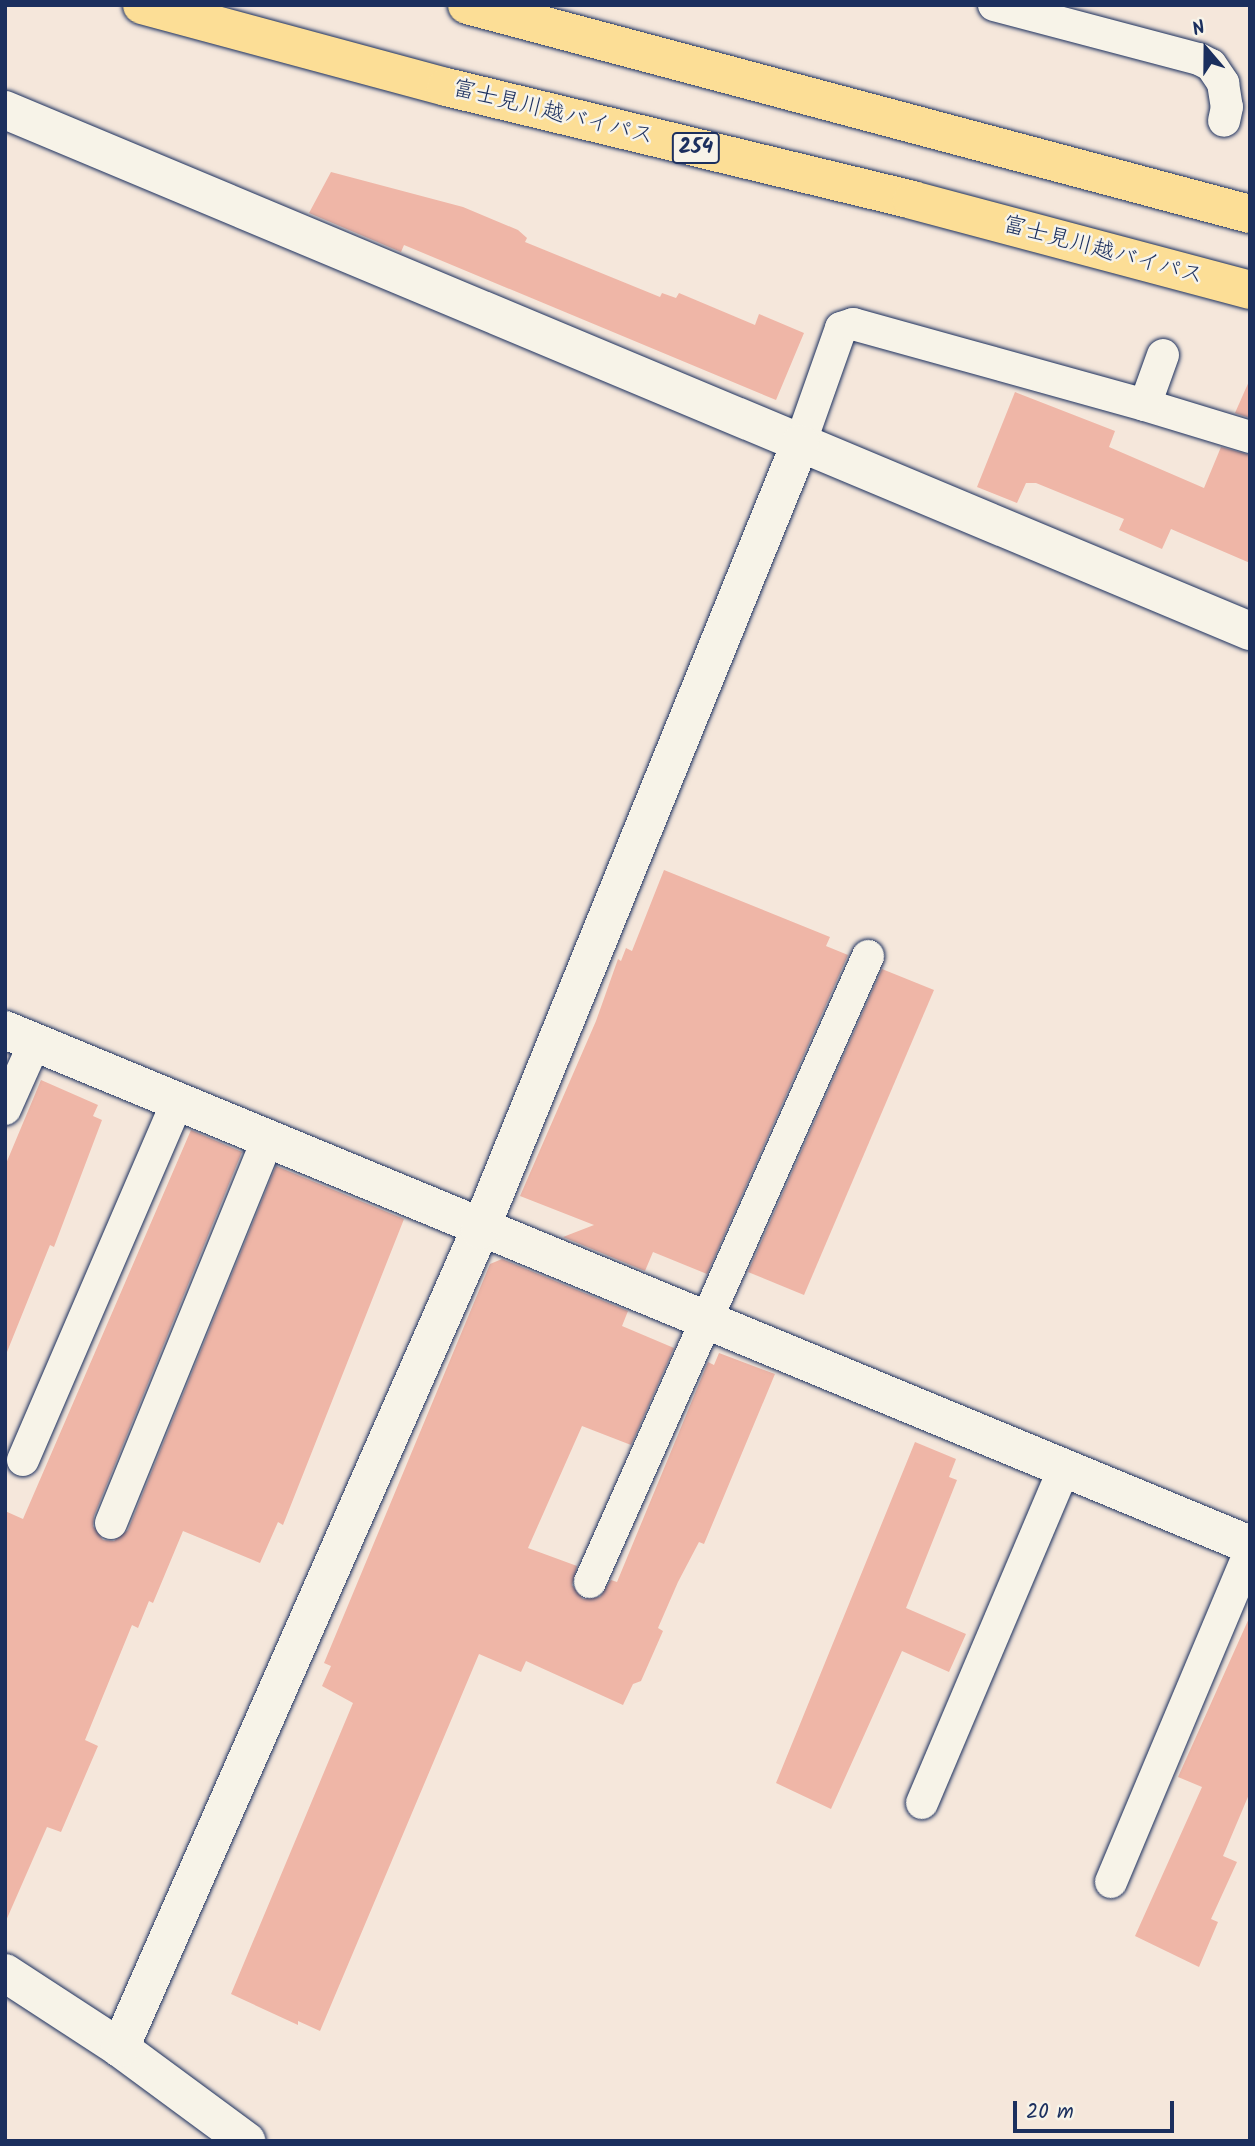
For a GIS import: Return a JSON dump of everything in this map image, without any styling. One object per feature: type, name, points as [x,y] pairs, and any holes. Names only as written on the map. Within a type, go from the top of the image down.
[{"type":"highway","name":"富士見川越バイパス","points":[[142,5],[446,87],[912,200],[1250,289]]},
{"type":"highway","points":[[467,5],[1250,214]]},
{"type":"street","points":[[5,110],[1250,631]]},
{"type":"street","points":[[120,2048],[480,1230],[800,444]]},
{"type":"street","points":[[20,1036],[480,1230],[709,1321],[1250,1545]]},
{"type":"street","points":[[5,1973],[120,2048],[246,2141]]},
{"type":"lane","points":[[994,5],[1199,59],[1212,65],[1223,83],[1227,107],[1224,121]]},
{"type":"lane","points":[[800,444],[841,328],[853,324],[1250,437]]},
{"type":"lane","points":[[1145,405],[1163,355]]},
{"type":"lane","points":[[590,1582],[709,1321],[868,956]]},
{"type":"lane","points":[[5,1109],[20,1036]]},
{"type":"lane","points":[[23,1460],[177,1101]]},
{"type":"lane","points":[[111,1523],[267,1140]]},
{"type":"lane","points":[[922,1803],[1064,1468]]},
{"type":"lane","points":[[1111,1882],[1250,1552]]},
{"type":"building","points":[[331,172],[463,207],[518,230],[527,238],[525,242],[660,297],[662,293],[676,298],[679,293],[755,325],[759,314],[804,333],[776,400],[404,245],[401,252],[309,213]]},
{"type":"building","points":[[1250,379],[1250,418],[1235,413]]},
{"type":"building","points":[[1015,392],[1115,431],[1109,447],[1204,488],[1221,447],[1250,455],[1250,563],[1171,529],[1162,549],[1119,530],[1124,519],[1036,483],[1026,483],[1017,503],[977,487]]},
{"type":"building","points":[[664,870],[830,937],[826,946],[848,955],[707,1274],[653,1252],[645,1271],[563,1237],[594,1225],[520,1196],[596,1021],[618,959],[621,961],[626,948],[632,951]]},
{"type":"building","points":[[882,969],[934,990],[804,1295],[748,1272]]},
{"type":"building","points":[[41,1080],[98,1105],[93,1116],[102,1120],[54,1247],[50,1245],[7,1352],[5,1166]]},
{"type":"building","points":[[191,1130],[242,1152],[94,1516],[93,1526],[103,1540],[114,1541],[128,1530],[276,1166],[404,1219],[283,1525],[278,1522],[260,1563],[183,1531],[153,1603],[149,1601],[138,1628],[132,1625],[85,1740],[98,1746],[61,1832],[47,1827],[5,1923],[5,1511],[23,1519]]},
{"type":"building","points":[[502,1259],[628,1311],[622,1326],[674,1348],[631,1445],[582,1426],[528,1548],[577,1566],[572,1585],[583,1599],[600,1597],[611,1580],[617,1582],[708,1362],[714,1365],[719,1353],[775,1374],[704,1544],[699,1542],[678,1582],[658,1628],[663,1631],[641,1681],[633,1684],[623,1705],[526,1661],[521,1672],[479,1654],[320,2031],[298,2021],[298,2025],[231,1994],[353,1703],[322,1686],[331,1666],[324,1663],[490,1264]]},
{"type":"building","points":[[915,1442],[956,1459],[949,1477],[957,1480],[906,1608],[966,1634],[949,1672],[902,1651],[831,1809],[776,1783]]},
{"type":"building","points":[[1250,1616],[1250,1792],[1223,1856],[1237,1862],[1211,1919],[1218,1922],[1199,1967],[1135,1936],[1202,1787],[1178,1777]]}]
